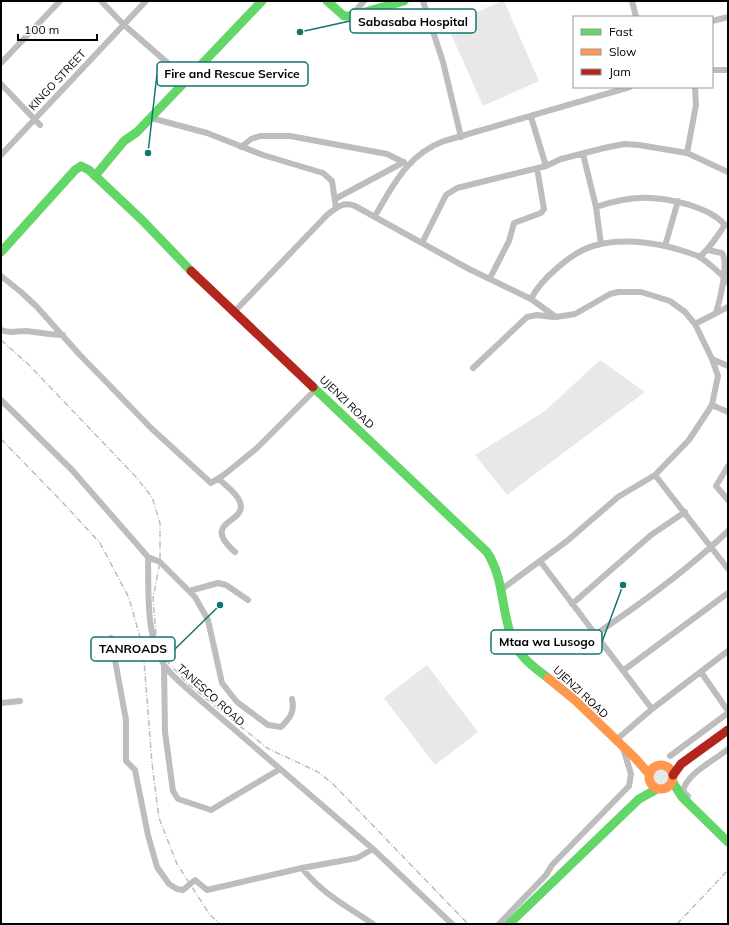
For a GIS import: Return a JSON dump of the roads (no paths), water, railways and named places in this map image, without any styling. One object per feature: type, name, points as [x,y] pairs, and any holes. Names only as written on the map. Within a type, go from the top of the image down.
[{"type":"street","points":[[1,63],[60,1]]},
{"type":"street","points":[[101,1],[123,24],[186,79]]},
{"type":"street","name":"KINGO STREET","points":[[1,155],[146,1]]},
{"type":"street","points":[[95,176],[124,141],[137,132],[151,118],[186,79],[262,1]]},
{"type":"street","points":[[327,1],[344,16],[351,16],[404,1]]},
{"type":"street","points":[[351,16],[364,1]]},
{"type":"street","points":[[423,1],[443,62],[461,137]]},
{"type":"street","points":[[632,1],[636,16]]},
{"type":"street","points":[[713,21],[728,17]]},
{"type":"street","points":[[713,70],[728,70]]},
{"type":"street","points":[[1,84],[40,125]]},
{"type":"street","points":[[375,216],[398,177],[412,160],[437,144],[627,88]]},
{"type":"street","points":[[687,153],[696,105],[695,88]]},
{"type":"street","points":[[531,117],[546,166]]},
{"type":"street","points":[[151,118],[206,134],[241,147],[323,173],[332,181],[336,208]]},
{"type":"street","points":[[241,147],[251,139],[260,136],[290,136],[387,154],[403,162]]},
{"type":"street","points":[[422,243],[437,210],[450,192],[469,184],[546,166],[561,159],[610,146],[631,144],[687,153],[728,172]]},
{"type":"street","points":[[583,154],[596,207],[601,244]]},
{"type":"street","points":[[335,199],[403,162],[412,160]]},
{"type":"street","name":"UJENZI ROAD","points":[[1,252],[75,170],[81,166],[95,176],[143,221],[234,312],[487,552],[495,562],[502,589],[506,623],[523,656],[562,688],[623,747],[639,760]]},
{"type":"street","points":[[490,278],[509,241],[514,223],[541,213],[544,209],[537,168]]},
{"type":"street","points":[[596,207],[613,201],[645,197],[678,201],[703,209],[726,226],[712,241],[708,250],[699,257]]},
{"type":"street","points":[[665,246],[678,201]]},
{"type":"street","points":[[234,312],[336,208],[344,204],[350,204],[531,299],[556,317]]},
{"type":"street","points":[[531,299],[540,286],[572,256],[584,249],[601,244],[630,242],[665,246],[699,257],[727,280]]},
{"type":"street","points":[[708,250],[720,252],[725,255],[728,266],[727,280],[716,313]]},
{"type":"street","points":[[1,276],[21,292],[114,390],[211,483],[219,479],[257,448],[316,389]]},
{"type":"street","points":[[474,368],[527,317],[537,314],[556,317],[575,314],[613,293],[641,292],[670,300],[685,312],[695,324],[712,359],[718,376],[712,405],[688,440],[655,475],[618,497],[540,561],[502,589]]},
{"type":"street","points":[[695,324],[728,307]]},
{"type":"street","points":[[1,330],[8,333],[26,331],[46,335],[63,335]]},
{"type":"street","points":[[712,359],[728,366]]},
{"type":"street","points":[[1,400],[72,470],[148,557],[160,562],[195,597],[208,620],[222,683],[237,702],[268,725],[281,727],[292,715],[294,708],[292,699]]},
{"type":"street","points":[[712,405],[728,412]]},
{"type":"street","points":[[728,466],[716,486],[728,500]]},
{"type":"street","points":[[655,475],[728,569]]},
{"type":"street","points":[[219,479],[240,502],[240,507],[236,515],[223,528],[221,534],[223,542],[235,552]]},
{"type":"street","points":[[572,604],[650,535],[685,512]]},
{"type":"street","points":[[596,634],[656,593],[712,547],[728,531]]},
{"type":"street","name":"TANESCO ROAD","points":[[148,557],[149,614],[154,640],[164,665],[192,693],[373,849],[452,924]]},
{"type":"street","points":[[540,561],[624,670],[652,709]]},
{"type":"street","points":[[189,591],[218,583],[226,586],[248,600]]},
{"type":"street","points":[[624,670],[728,593]]},
{"type":"street","points":[[111,638],[126,720],[126,761],[135,770],[148,835],[157,867],[166,881],[178,890],[183,890],[195,880],[207,890],[302,868],[358,858],[373,849]]},
{"type":"street","points":[[616,740],[652,709],[728,651]]},
{"type":"street","points":[[164,665],[165,732],[174,796],[183,802],[211,810],[280,770]]},
{"type":"street","points":[[670,756],[728,712],[701,672]]},
{"type":"street","points":[[1,703],[20,701]]},
{"type":"street","points":[[509,924],[638,799],[667,783],[681,764],[728,730]]},
{"type":"street","points":[[499,924],[546,875],[552,865],[629,786],[631,774],[623,747]]},
{"type":"street","points":[[721,835],[683,791],[685,783],[728,749]]},
{"type":"street","points":[[639,760],[663,766]]},
{"type":"street","points":[[639,760],[652,785],[667,783]]},
{"type":"street","points":[[638,799],[653,768],[681,764]]},
{"type":"street","points":[[663,766],[667,783],[728,842]]},
{"type":"street","points":[[302,868],[324,892],[374,924]]},
{"type":"railway","points":[[1,340],[28,364],[136,477],[152,497],[160,523],[160,562],[153,598],[156,635],[166,660],[187,683],[267,748],[318,772],[332,783],[468,924]]},
{"type":"railway","points":[[1,439],[100,543],[129,598],[143,648],[152,763],[159,818],[177,864],[210,915],[220,924]]},
{"type":"railway","points":[[677,924],[728,870]]},
{"type":"place","name":"Sabasaba Hospital","points":[[300,32]]},
{"type":"place","name":"Fire and Rescue Service","points":[[148,153]]},
{"type":"place","name":"Mtaa wa Lusogo","points":[[623,585]]},
{"type":"place","name":"TANROADS","points":[[220,605]]}]
